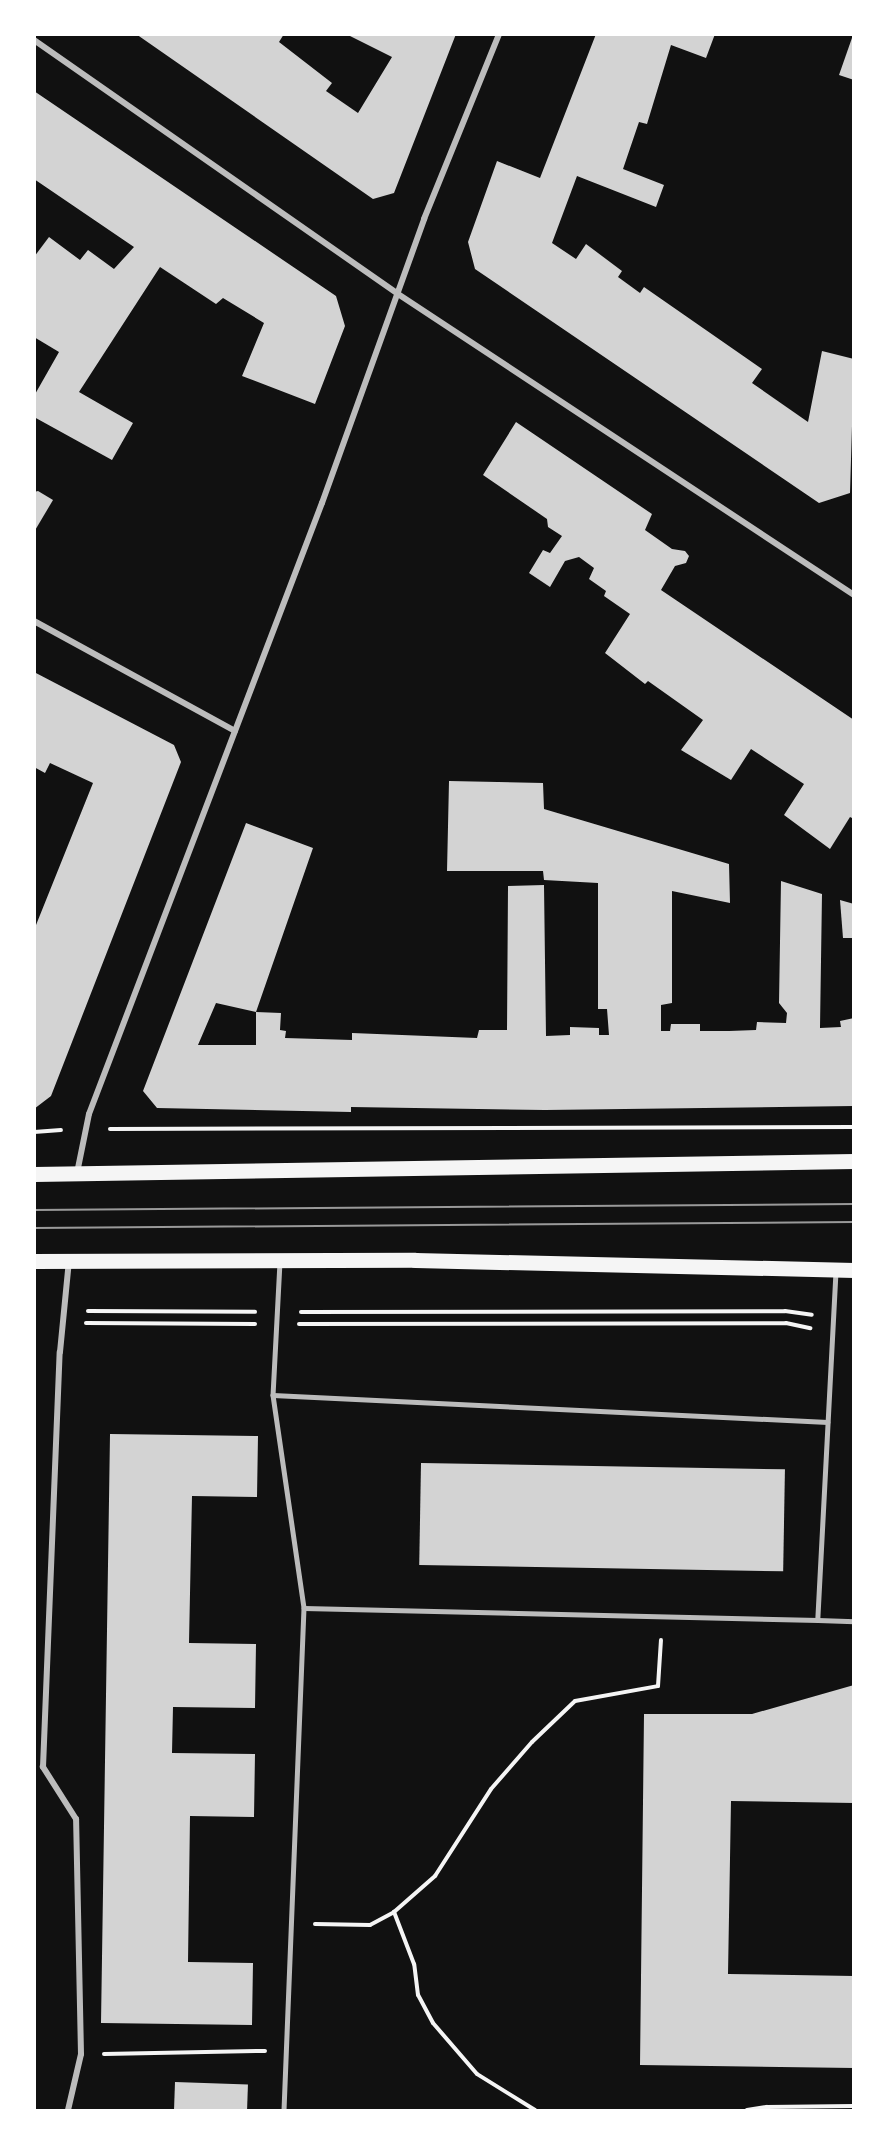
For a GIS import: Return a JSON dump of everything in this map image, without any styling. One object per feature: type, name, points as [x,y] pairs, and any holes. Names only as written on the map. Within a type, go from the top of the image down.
[{"type":"main road","points":[[34,1174],[854,1161]]},
{"type":"main road","points":[[34,1261],[280,1259],[854,1270]]},
{"type":"street","points":[[77,1173],[86,1129],[424,219],[499,34]]},
{"type":"street","points":[[34,40],[398,294],[854,595]]},
{"type":"street","points":[[34,621],[235,731]]},
{"type":"street","points":[[68,2110],[81,2054],[76,1819],[43,1767],[63,1319],[69,1260]]},
{"type":"street","points":[[34,1767],[43,1767]]},
{"type":"lane","points":[[280,1259],[273,1395],[304,1608],[284,2110]]},
{"type":"lane","points":[[818,1620],[836,1269]]},
{"type":"lane","points":[[273,1395],[827,1422]]},
{"type":"lane","points":[[304,1608],[854,1621]]},
{"type":"path","points":[[34,1132],[86,1129],[854,1127]]},
{"type":"path","points":[[64,1307],[111,1313],[785,1311],[833,1319]]},
{"type":"path","points":[[63,1319],[91,1324],[786,1323],[833,1333]]},
{"type":"path","points":[[291,1923],[370,1925],[394,1912],[435,1876],[491,1789],[532,1742],[575,1701],[658,1686],[663,1615]]},
{"type":"path","points":[[394,1912],[414,1964],[418,1995],[433,2023],[477,2074],[535,2110]]},
{"type":"path","points":[[81,2054],[286,2051]]},
{"type":"path","points":[[747,2110],[854,2106]]},
{"type":"building","points":[[136,34],[284,34],[279,42],[332,83],[326,91],[358,113],[392,57],[346,34],[456,34],[394,193],[373,199]]},
{"type":"building","points":[[596,34],[715,34],[706,58],[671,45],[647,124],[639,122],[623,169],[664,185],[656,207],[577,176],[552,243],[576,259],[586,244],[622,271],[618,277],[640,293],[644,287],[762,369],[752,383],[808,422],[822,351],[854,359],[850,493],[819,503],[475,269],[468,242],[497,161],[540,178]]},
{"type":"building","points":[[854,35],[854,80],[839,75]]},
{"type":"building","points":[[34,91],[336,296],[345,326],[315,404],[242,376],[264,323],[223,298],[216,304],[160,267],[79,392],[133,423],[112,460],[34,417],[34,396],[59,352],[34,337],[34,257],[49,237],[80,260],[88,250],[114,269],[134,247],[34,179]]},
{"type":"building","points":[[516,422],[652,514],[645,530],[672,549],[685,551],[689,556],[686,563],[675,566],[661,590],[854,720],[854,819],[850,817],[830,849],[784,815],[804,784],[751,749],[731,780],[681,750],[703,720],[648,681],[645,684],[605,653],[630,614],[604,596],[606,591],[589,579],[594,568],[579,557],[565,561],[550,587],[529,573],[543,550],[550,553],[562,536],[548,527],[547,519],[483,475]]},
{"type":"building","points":[[38,491],[53,500],[34,532],[34,492]]},
{"type":"building","points":[[34,672],[174,745],[181,762],[51,1096],[34,1109],[34,930],[93,783],[50,763],[45,773],[34,767]]},
{"type":"building","points":[[449,781],[543,783],[544,809],[729,864],[730,903],[672,891],[672,1003],[661,1005],[661,1031],[670,1031],[671,1024],[700,1024],[700,1031],[729,1031],[756,1030],[757,1022],[786,1023],[787,1013],[779,1003],[781,881],[822,894],[820,1028],[841,1027],[840,1021],[854,1018],[854,1106],[545,1110],[351,1107],[351,1112],[157,1108],[143,1091],[246,823],[313,848],[256,1012],[281,1013],[280,1030],[286,1031],[285,1038],[352,1040],[352,1033],[477,1038],[479,1030],[507,1030],[508,886],[544,885],[546,1036],[570,1035],[570,1027],[599,1028],[599,1035],[609,1035],[607,1009],[598,1009],[598,883],[544,880],[543,871],[447,871]],"holes":[[[216,1003],[256,1012],[256,1045],[198,1045]]]},
{"type":"building","points":[[840,900],[854,904],[854,938],[843,938]]},
{"type":"building","points":[[110,1434],[258,1436],[257,1497],[192,1496],[189,1643],[256,1644],[255,1708],[173,1707],[172,1753],[255,1754],[254,1817],[190,1816],[188,1962],[253,1963],[252,2025],[101,2023]]},
{"type":"building","points":[[421,1463],[785,1469],[783,1571],[419,1565]]},
{"type":"building","points":[[854,1685],[854,1803],[731,1801],[728,1974],[854,1976],[854,2068],[640,2065],[644,1714],[752,1714]]},
{"type":"building","points":[[175,2082],[248,2085],[247,2110],[174,2110]]},
{"type":"tram line","points":[[34,1210],[854,1204]]},
{"type":"tram line","points":[[34,1228],[854,1222]]}]
